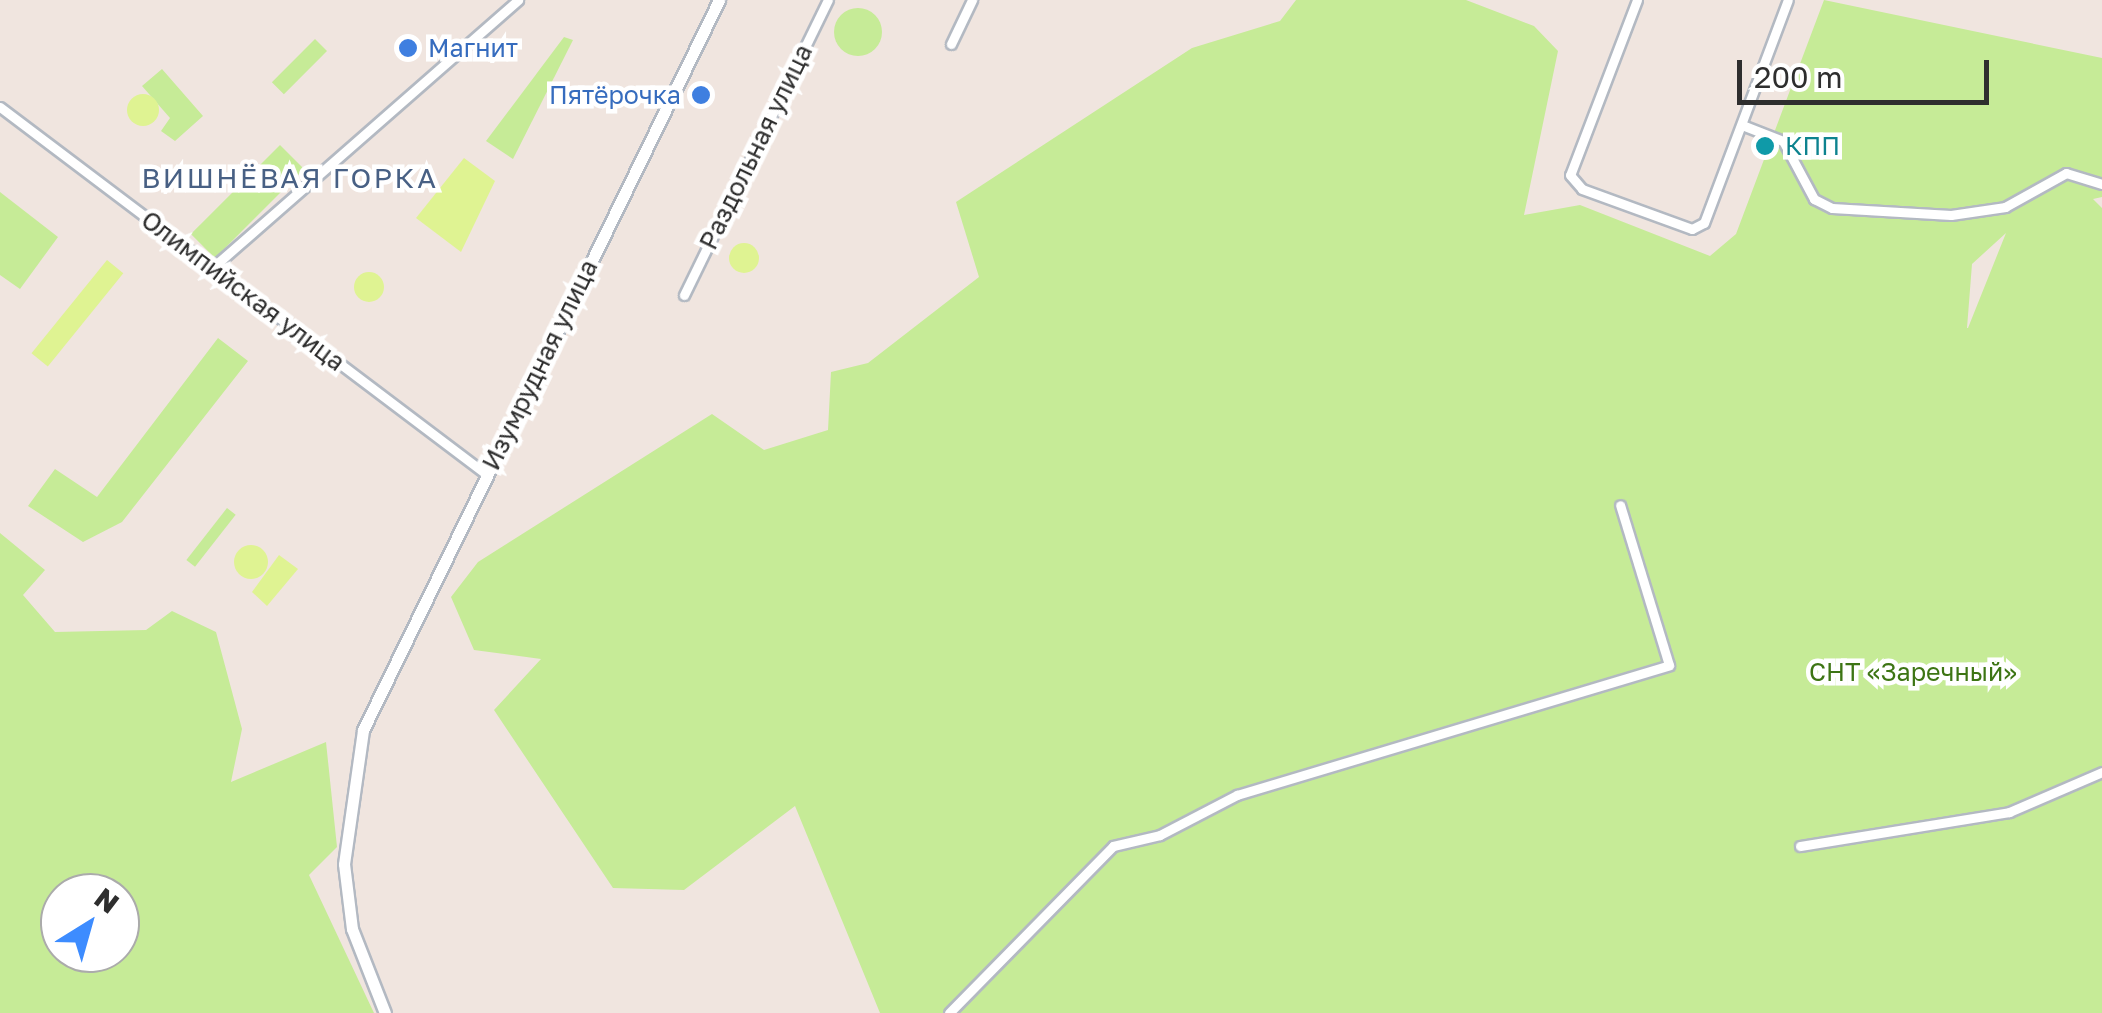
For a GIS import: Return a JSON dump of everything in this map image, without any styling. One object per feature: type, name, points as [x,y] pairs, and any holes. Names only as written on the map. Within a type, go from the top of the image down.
[{"type":"street","points":[[212,268],[518,0]]},
{"type":"street","name":"Изумрудная улица","points":[[385,1013],[352,929],[344,864],[363,730],[718,0]]},
{"type":"street","name":"Раздольная улица","points":[[684,295],[828,0]]},
{"type":"street","points":[[951,44],[972,0]]},
{"type":"street","points":[[1636,0],[1570,175],[1582,188],[1692,229],[1704,223],[1788,0]]},
{"type":"street","name":"Олимпийская улица","points":[[0,108],[486,474]]},
{"type":"street","points":[[1742,125],[1782,141],[1814,199],[1832,208],[1951,215],[2005,207],[2066,174],[2102,184]]},
{"type":"street","points":[[950,1013],[1113,846],[1160,835],[1237,795],[1668,665],[1620,505]]},
{"type":"street","points":[[1800,846],[2009,812],[2102,772]]},
{"type":"green space","name":"СНТ «Заречный»","points":[[1296,0],[1466,0],[1534,26],[1558,51],[1524,215],[1580,205],[1710,256],[1736,234],[1824,0],[2102,58],[2102,197],[2093,199],[2102,208],[2102,1013],[880,1013],[795,806],[684,890],[613,888],[494,710],[541,659],[474,650],[451,597],[478,562],[712,414],[764,450],[828,430],[831,372],[868,363],[979,277],[956,202],[1192,48],[1280,21]],"holes":[[[2006,233],[1968,328],[1972,264]]]},
{"type":"green space","points":[[858,8],[875,15],[882,32],[875,49],[858,56],[841,49],[834,32],[841,15]]},
{"type":"green space","points":[[564,37],[573,40],[513,159],[486,141]]},
{"type":"green space","points":[[315,39],[327,51],[284,94],[272,82]]},
{"type":"green space","points":[[162,69],[203,116],[175,141],[161,131],[170,118],[142,86]]},
{"type":"green space","points":[[143,94],[154,99],[159,110],[154,121],[143,126],[132,121],[127,110],[132,99]]},
{"type":"green space","points":[[280,145],[304,169],[215,258],[191,234]]},
{"type":"green space","points":[[464,158],[495,181],[461,252],[416,218]]},
{"type":"green space","points":[[0,192],[58,237],[20,289],[0,275]]},
{"type":"green space","points":[[744,243],[758,252],[759,258],[750,272],[744,273],[730,264],[729,258],[738,244]]},
{"type":"green space","points":[[107,260],[123,273],[48,366],[31,353]]},
{"type":"green space","points":[[369,272],[380,276],[384,287],[380,298],[369,302],[358,298],[354,287],[358,276]]},
{"type":"green space","points":[[218,338],[248,361],[122,522],[83,542],[28,506],[55,469],[97,497]]},
{"type":"green space","points":[[227,508],[236,515],[195,567],[186,560]]},
{"type":"green space","points":[[0,533],[45,570],[23,595],[55,632],[146,630],[172,611],[216,632],[242,729],[231,782],[326,742],[337,847],[309,875],[374,1013],[0,1013]]},
{"type":"green space","points":[[251,545],[263,550],[268,562],[263,574],[251,579],[239,574],[234,562],[239,550]]},
{"type":"green space","points":[[279,555],[298,569],[267,606],[252,592]]},
{"type":"place","name":"Магнит","points":[[408,48]]},
{"type":"place","name":"Пятёрочка","points":[[701,95]]},
{"type":"place","name":"КПП","points":[[1765,146]]},
{"type":"district","name":"ВИШНЁВАЯ ГОРКА","points":[[290,178]]}]
